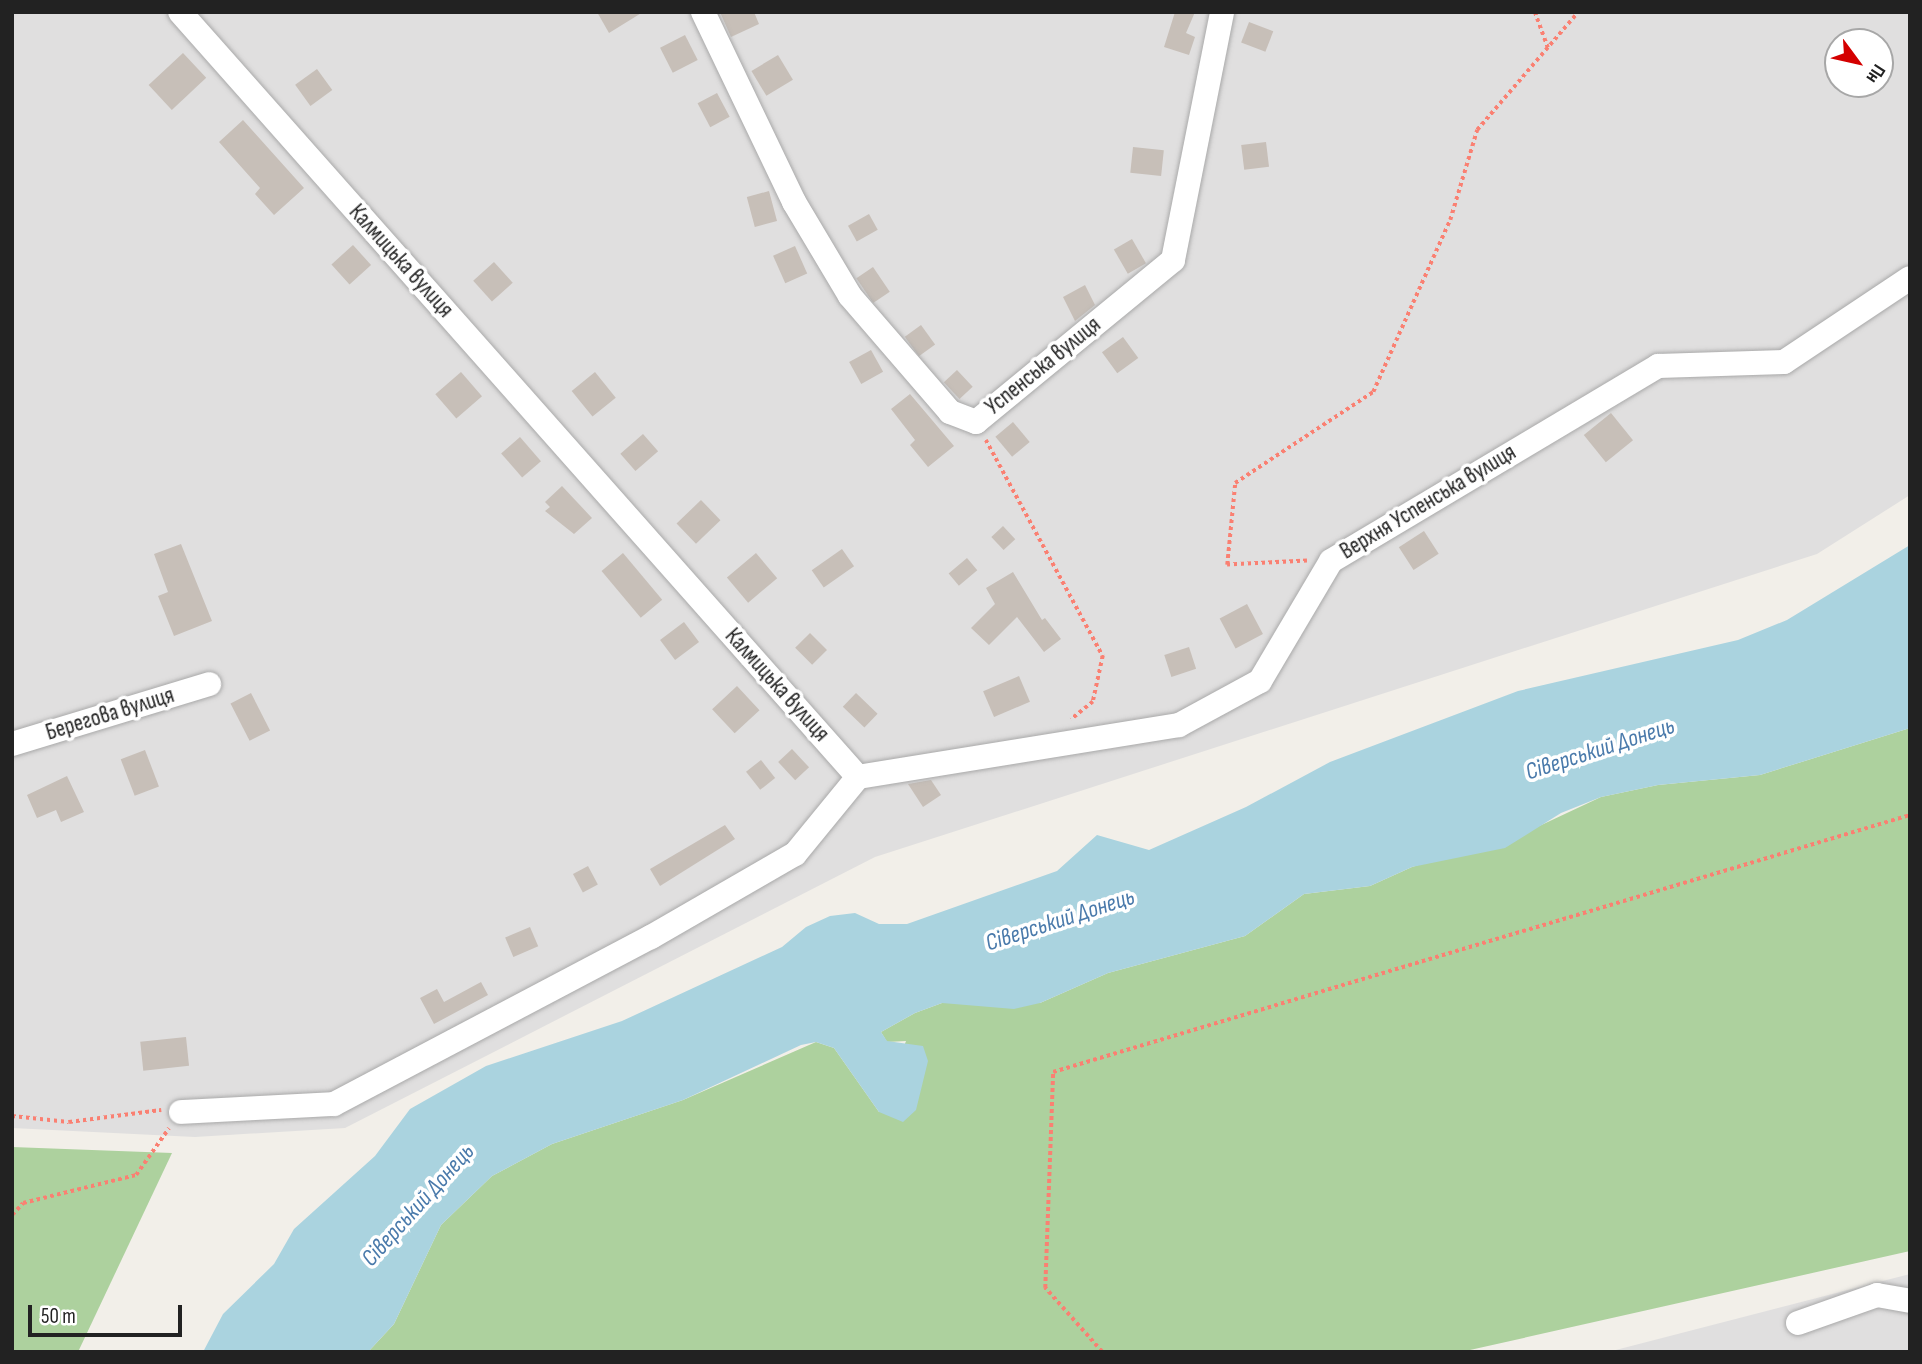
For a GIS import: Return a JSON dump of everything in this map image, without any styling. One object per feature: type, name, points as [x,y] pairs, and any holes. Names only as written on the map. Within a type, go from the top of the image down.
[{"type":"street","name":"Калмицька вулиця","points":[[180,12],[858,777]]},
{"type":"street","name":"Успенська вулиця","points":[[703,12],[794,202],[850,296],[950,412],[976,422],[1173,260],[1222,12]]},
{"type":"street","name":"Верхня Успенська вулиця","points":[[858,777],[1042,743],[1179,725],[1260,681],[1331,561],[1658,366],[1784,362],[1910,278]]},
{"type":"street","name":"Берегова вулиця","points":[[12,744],[209,684]]},
{"type":"street","points":[[181,1112],[334,1104],[628,950],[795,854],[858,777]]},
{"type":"street","points":[[1798,1323],[1877,1295],[1910,1301]]},
{"type":"path","points":[[1535,12],[1548,48]]},
{"type":"path","points":[[1317,561],[1227,565],[1235,483],[1373,392],[1450,220],[1477,130],[1578,12]]},
{"type":"path","points":[[976,422],[1103,656],[1093,702],[1042,743]]},
{"type":"path","points":[[1102,1352],[1045,1287],[1053,1072],[1910,815]]},
{"type":"path","points":[[12,1116],[69,1122],[147,1108],[181,1112],[136,1175],[23,1203],[12,1215]]},
{"type":"shaded area","points":[[12,12],[1910,12],[1910,495],[1817,554],[875,857],[345,1128],[195,1137],[12,1128]]},
{"type":"shaded area","points":[[1910,1274],[1910,1352],[1608,1352]]},
{"type":"green space","points":[[1910,728],[1910,1251],[1461,1352],[368,1352],[394,1324],[441,1225],[492,1176],[552,1144],[683,1100],[816,1042],[834,1048],[879,1112],[906,1041],[887,1042],[881,1032],[915,1013],[942,1003],[1040,1003],[1108,973],[1245,936],[1304,894],[1370,886],[1412,867],[1535,828],[1601,797],[1658,785],[1760,775]]},
{"type":"green space","points":[[12,1147],[172,1153],[78,1352],[12,1352]]},
{"type":"water","name":"Сіверський Донець","points":[[1910,545],[1910,728],[1760,775],[1658,785],[1601,797],[1561,813],[1505,848],[1412,867],[1370,886],[1304,894],[1245,936],[1108,973],[1040,1003],[1014,1009],[942,1003],[915,1013],[881,1032],[887,1041],[923,1046],[928,1061],[916,1110],[903,1122],[879,1112],[834,1048],[816,1042],[801,1045],[683,1100],[552,1144],[492,1176],[441,1225],[394,1324],[368,1352],[203,1352],[223,1314],[274,1264],[294,1229],[375,1156],[410,1109],[486,1066],[622,1021],[782,947],[806,927],[830,916],[855,913],[879,924],[907,924],[1057,871],[1097,835],[1149,850],[1246,807],[1330,762],[1518,691],[1738,640],[1787,620]]},
{"type":"building","points":[[597,12],[643,12],[609,33]]},
{"type":"building","points":[[720,12],[754,12],[759,24],[731,37]]},
{"type":"building","points":[[1175,12],[1195,12],[1186,33],[1195,37],[1189,55],[1164,47]]},
{"type":"building","points":[[1249,22],[1273,31],[1265,52],[1241,43]]},
{"type":"building","points":[[685,35],[698,60],[673,73],[660,48]]},
{"type":"building","points":[[183,53],[206,78],[172,110],[149,85]]},
{"type":"building","points":[[778,55],[793,80],[766,96],[751,71]]},
{"type":"building","points":[[317,69],[332,90],[310,106],[295,85]]},
{"type":"building","points":[[717,93],[730,117],[710,127],[698,103]]},
{"type":"building","points":[[243,120],[304,188],[274,215],[255,194],[260,188],[219,142]]},
{"type":"building","points":[[1266,142],[1269,167],[1244,170],[1241,145]]},
{"type":"building","points":[[1133,147],[1164,150],[1161,176],[1130,173]]},
{"type":"building","points":[[769,191],[777,221],[755,227],[747,197]]},
{"type":"building","points":[[869,214],[878,230],[857,241],[848,226]]},
{"type":"building","points":[[1132,239],[1146,263],[1128,274],[1114,250]]},
{"type":"building","points":[[353,245],[371,265],[350,284],[331,264]]},
{"type":"building","points":[[795,246],[807,273],[785,283],[773,256]]},
{"type":"building","points":[[494,262],[513,283],[492,302],[473,281]]},
{"type":"building","points":[[873,267],[890,292],[873,303],[856,278]]},
{"type":"building","points":[[1085,285],[1095,305],[1075,321],[1063,297]]},
{"type":"building","points":[[921,325],[935,344],[919,356],[905,337]]},
{"type":"building","points":[[1123,337],[1138,358],[1117,373],[1102,352]]},
{"type":"building","points":[[871,350],[883,372],[861,384],[849,362]]},
{"type":"building","points":[[957,370],[973,387],[960,399],[944,382]]},
{"type":"building","points":[[461,372],[482,396],[456,418],[435,394]]},
{"type":"building","points":[[595,372],[616,398],[592,417],[572,391]]},
{"type":"building","points":[[910,394],[954,446],[928,467],[910,445],[915,440],[891,409]]},
{"type":"building","points":[[1611,413],[1633,440],[1606,462],[1584,435]]},
{"type":"building","points":[[1013,422],[1030,442],[1012,457],[995,437]]},
{"type":"building","points":[[643,434],[658,451],[635,471],[620,454]]},
{"type":"building","points":[[520,437],[541,461],[522,478],[501,453]]},
{"type":"building","points":[[562,486],[592,518],[574,534],[545,511],[550,507],[545,502]]},
{"type":"building","points":[[701,500],[720,520],[696,544],[677,524]]},
{"type":"building","points":[[1003,526],[1015,539],[1004,550],[991,537]]},
{"type":"building","points":[[1424,531],[1439,554],[1414,570],[1399,547]]},
{"type":"building","points":[[181,544],[212,621],[174,636],[158,596],[168,592],[154,554]]},
{"type":"building","points":[[842,549],[854,566],[824,587],[812,570]]},
{"type":"building","points":[[623,553],[662,600],[641,618],[602,571]]},
{"type":"building","points":[[756,553],[777,578],[748,603],[727,577]]},
{"type":"building","points":[[967,558],[977,570],[959,586],[949,573]]},
{"type":"building","points":[[1013,572],[1042,620],[1045,618],[1061,639],[1044,652],[1017,617],[989,645],[971,628],[995,604],[986,588]]},
{"type":"building","points":[[1247,604],[1263,634],[1236,649],[1220,619]]},
{"type":"building","points":[[684,622],[699,642],[675,660],[660,640]]},
{"type":"building","points":[[810,633],[827,650],[812,665],[795,648]]},
{"type":"building","points":[[1189,647],[1196,669],[1171,677],[1164,655]]},
{"type":"building","points":[[1019,676],[1030,702],[994,717],[983,691]]},
{"type":"building","points":[[737,686],[760,710],[735,733],[712,709]]},
{"type":"building","points":[[251,693],[270,730],[250,741],[231,703]]},
{"type":"building","points":[[856,693],[878,714],[864,728],[843,707]]},
{"type":"building","points":[[792,749],[809,767],[795,780],[778,762]]},
{"type":"building","points":[[145,750],[159,786],[135,796],[121,759]]},
{"type":"building","points":[[761,760],[775,778],[760,790],[746,772]]},
{"type":"building","points":[[67,776],[84,812],[61,822],[56,810],[37,818],[27,795]]},
{"type":"building","points":[[931,780],[941,795],[923,807],[908,784]]},
{"type":"building","points":[[725,825],[735,839],[660,886],[650,869]]},
{"type":"building","points":[[588,866],[598,885],[583,893],[573,874]]},
{"type":"building","points":[[530,927],[538,946],[513,957],[505,938]]},
{"type":"building","points":[[481,982],[488,995],[434,1024],[420,998],[437,989],[444,1002]]},
{"type":"building","points":[[186,1037],[189,1066],[143,1071],[140,1042]]}]
